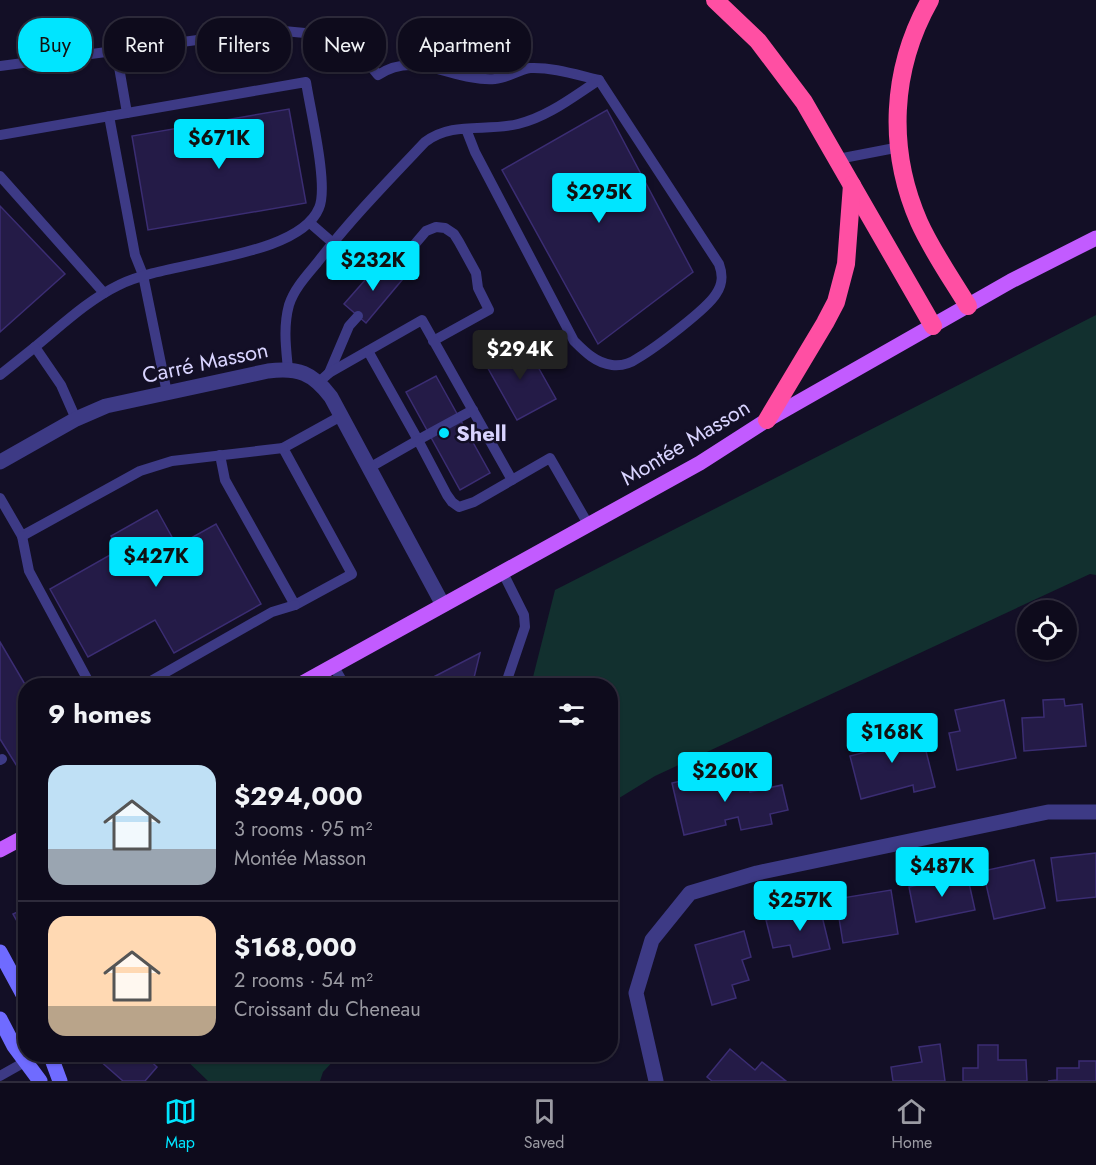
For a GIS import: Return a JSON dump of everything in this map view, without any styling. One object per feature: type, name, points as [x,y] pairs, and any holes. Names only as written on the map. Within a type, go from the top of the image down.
[{"type":"highway","points":[[716,0],[747,28],[782,70],[804,102],[933,326]]},
{"type":"highway","points":[[930,0],[912,35],[902,69],[898,106],[900,147],[909,195],[920,224],[968,306]]},
{"type":"highway","points":[[767,420],[836,302],[846,264],[852,185]]},
{"type":"main road","name":"Montée Masson","points":[[311,678],[700,463],[767,420],[968,306],[1096,238]]},
{"type":"main road","points":[[0,850],[18,840]]},
{"type":"street","name":"Carré Masson","points":[[0,462],[76,418],[106,406],[268,371],[288,369],[324,378]]},
{"type":"street","points":[[324,378],[331,397],[443,605]]},
{"type":"street","points":[[656,1081],[636,993],[652,940],[690,893],[757,873],[1048,812],[1096,812]]},
{"type":"street","points":[[0,952],[18,985]]},
{"type":"street","points":[[0,1019],[14,1046],[18,1049]]},
{"type":"street","points":[[33,1062],[40,1081]]},
{"type":"street","points":[[53,1062],[60,1081]]},
{"type":"lane","points":[[185,41],[273,30],[358,38],[359,52],[378,75],[396,65],[410,64],[477,78],[495,79],[532,68],[548,69],[599,80],[719,264],[722,283],[716,295],[707,305],[639,358],[627,364],[613,365],[599,362],[574,341],[475,152],[466,129]]},
{"type":"lane","points":[[0,66],[104,52]]},
{"type":"lane","points":[[120,72],[127,113]]},
{"type":"lane","points":[[288,369],[285,338],[290,304],[297,289],[333,243],[425,142],[434,134],[447,129],[494,128],[534,119],[599,80]]},
{"type":"lane","points":[[0,135],[306,82],[322,178],[322,200],[319,211],[310,223],[279,242],[260,249],[143,275],[120,284],[104,293],[0,375]]},
{"type":"lane","points":[[109,116],[135,255],[143,275],[167,393]]},
{"type":"lane","points":[[838,159],[900,147]]},
{"type":"lane","points":[[0,176],[104,293]]},
{"type":"lane","points":[[310,223],[333,243]]},
{"type":"lane","points":[[392,271],[426,231],[436,227],[446,228],[454,234],[476,273],[478,288],[489,310],[433,341]]},
{"type":"lane","points":[[324,378],[350,326],[358,315]]},
{"type":"lane","points":[[324,378],[422,320],[512,480]]},
{"type":"lane","points":[[35,347],[61,385],[76,418]]},
{"type":"lane","points":[[368,351],[452,502],[459,507],[474,502],[550,458],[588,524]]},
{"type":"lane","points":[[369,468],[473,410]]},
{"type":"lane","points":[[22,536],[140,471],[172,461],[283,448],[341,416]]},
{"type":"lane","points":[[156,678],[272,612],[295,605],[352,574],[283,448]]},
{"type":"lane","points":[[220,455],[225,480],[295,605]]},
{"type":"lane","points":[[0,498],[22,536],[29,572],[87,678]]},
{"type":"lane","points":[[502,571],[525,615],[525,627],[508,678]]},
{"type":"lane","points":[[333,665],[340,678]]},
{"type":"lane","points":[[0,1076],[25,1062]]},
{"type":"green space","points":[[1096,315],[1096,575],[1090,574],[1034,600],[1017,600],[1017,608],[655,776],[618,799],[618,678],[533,678],[555,590]]},
{"type":"green space","points":[[188,1062],[332,1062],[323,1072],[320,1081],[208,1081]]},
{"type":"building","points":[[289,109],[306,203],[148,230],[132,136]]},
{"type":"building","points":[[607,110],[693,272],[598,344],[502,170]]},
{"type":"building","points":[[0,206],[65,274],[0,332]]},
{"type":"building","points":[[381,262],[402,280],[366,323],[344,304]]},
{"type":"building","points":[[524,342],[556,399],[517,420],[485,363]]},
{"type":"building","points":[[436,376],[490,473],[460,490],[406,392]]},
{"type":"building","points":[[157,510],[177,546],[216,524],[261,604],[174,653],[155,620],[88,657],[50,589],[119,550],[111,536]]},
{"type":"building","points":[[0,642],[21,678],[18,678],[18,768],[0,739]]},
{"type":"building","points":[[480,653],[474,678],[432,678]]},
{"type":"building","points":[[1064,699],[1065,706],[1082,704],[1086,746],[1024,751],[1022,718],[1044,717],[1043,700]]},
{"type":"building","points":[[1004,700],[1016,758],[957,770],[949,733],[960,731],[955,710]]},
{"type":"building","points":[[903,727],[907,742],[923,739],[935,787],[914,792],[913,785],[861,799],[850,756],[866,752],[862,738]]},
{"type":"building","points":[[716,773],[717,777],[733,774],[736,783],[747,781],[750,792],[782,785],[788,810],[770,814],[772,824],[741,830],[738,817],[725,820],[726,825],[684,835],[672,783]]},
{"type":"building","points":[[1096,853],[1096,897],[1057,901],[1051,858]]},
{"type":"building","points":[[1034,860],[1045,908],[994,919],[983,871]]},
{"type":"building","points":[[967,874],[975,910],[916,922],[909,887]]},
{"type":"building","points":[[891,890],[898,934],[843,943],[836,899]]},
{"type":"building","points":[[820,908],[830,949],[793,957],[790,945],[773,948],[766,920]]},
{"type":"building","points":[[18,912],[18,923],[13,914]]},
{"type":"building","points":[[744,931],[751,957],[742,960],[749,980],[732,985],[736,998],[712,1005],[695,945]]},
{"type":"building","points":[[940,1044],[945,1081],[893,1081],[891,1067],[922,1062],[919,1047]]},
{"type":"building","points":[[978,1045],[998,1045],[998,1060],[1026,1060],[1027,1081],[963,1081],[963,1068],[978,1068]]},
{"type":"building","points":[[730,1049],[755,1070],[762,1062],[786,1081],[712,1081],[707,1077]]},
{"type":"building","points":[[1079,1061],[1096,1061],[1096,1081],[1048,1081],[1057,1080],[1057,1068],[1079,1068]]},
{"type":"building","points":[[101,1062],[152,1062],[157,1067],[145,1081],[123,1081]]},
{"type":"place","name":"Shell","points":[[444,433]]}]
